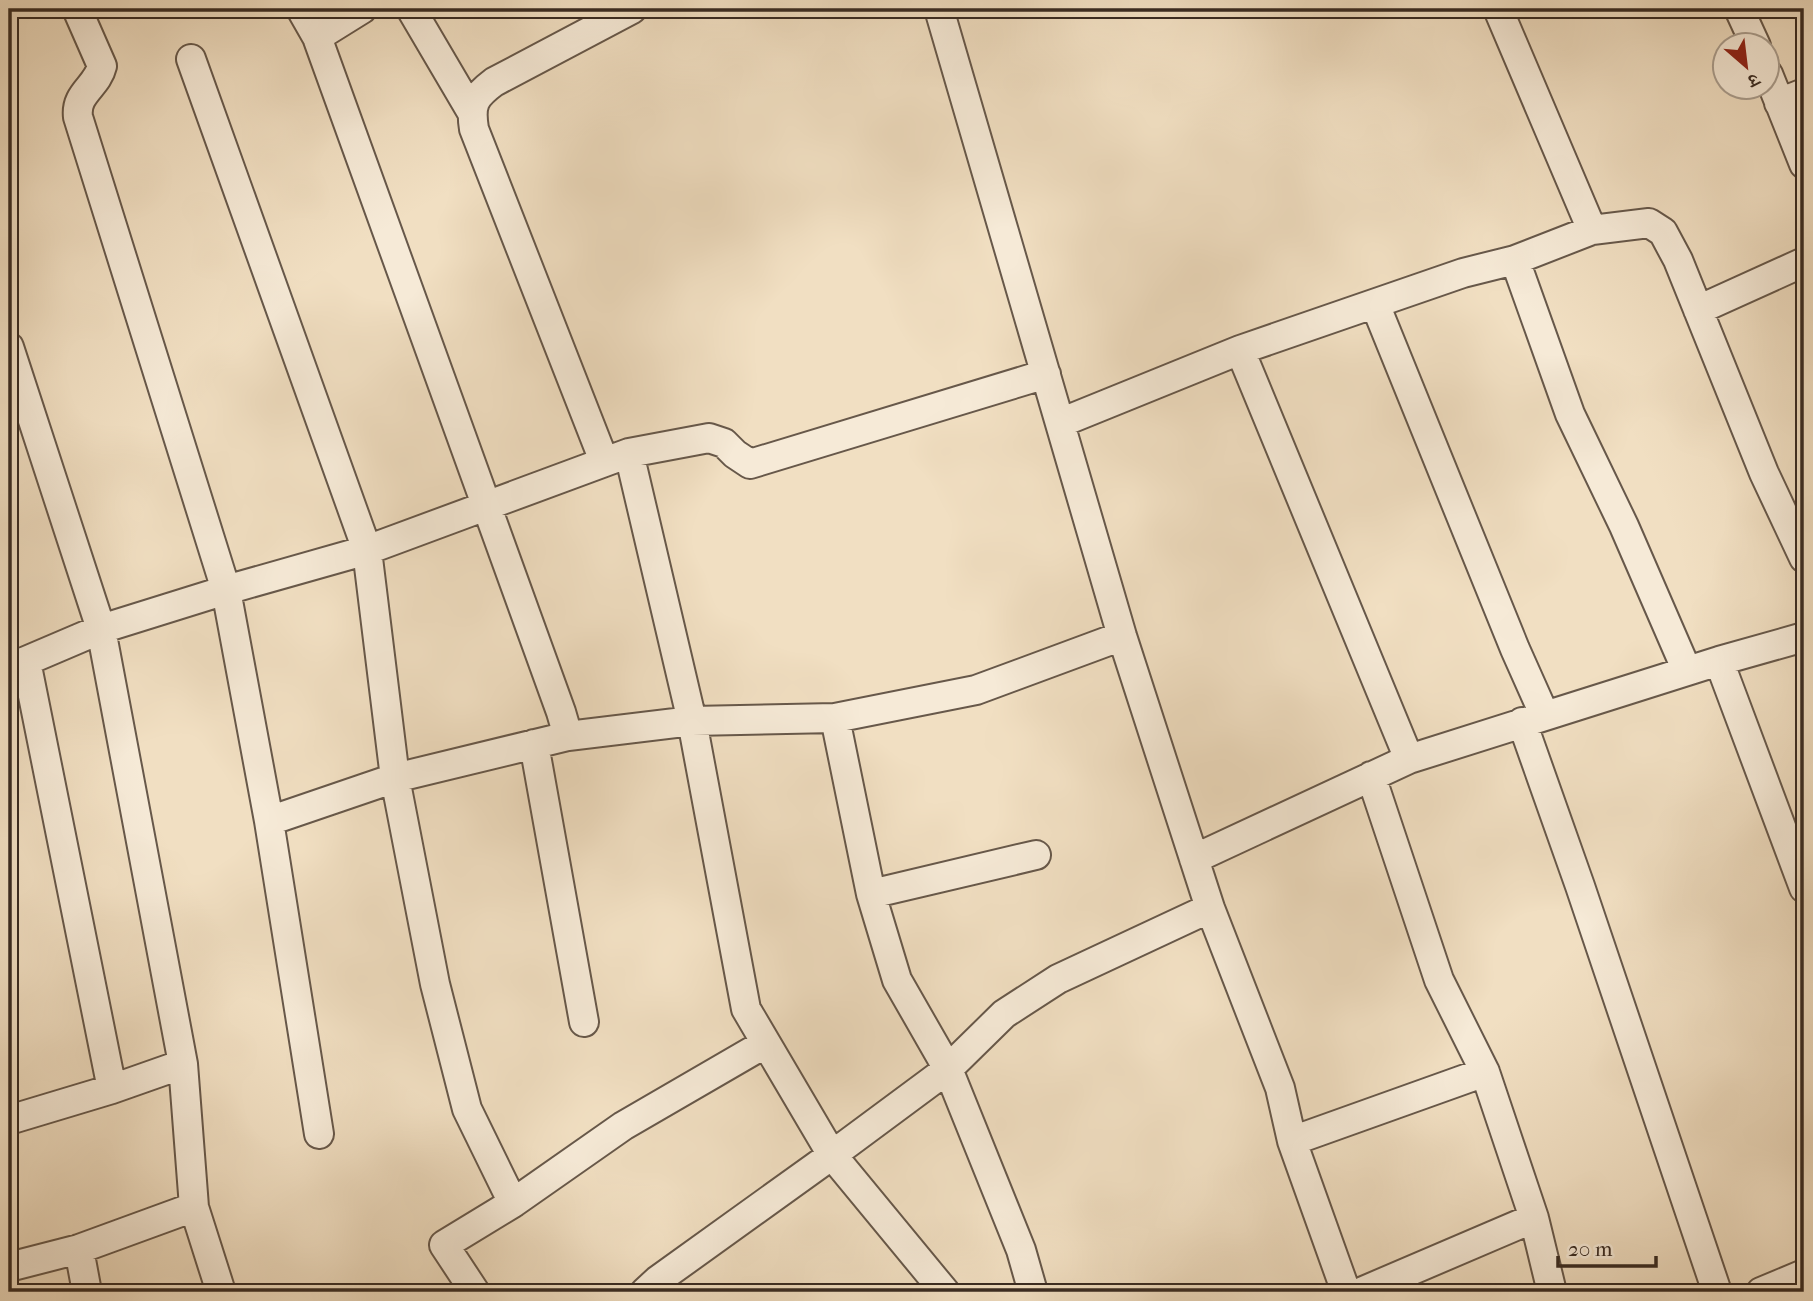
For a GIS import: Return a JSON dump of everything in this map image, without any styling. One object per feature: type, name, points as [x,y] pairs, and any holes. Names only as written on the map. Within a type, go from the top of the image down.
[{"type":"street","points":[[77,9],[102,66],[97,78],[80,97],[78,117],[226,590],[269,821],[320,1134]]},
{"type":"street","points":[[301,9],[317,37],[568,736]]},
{"type":"street","points":[[317,37],[362,9]]},
{"type":"street","points":[[411,9],[471,111],[474,129],[616,457],[692,721],[746,1009],[832,1156],[945,1292]]},
{"type":"street","points":[[471,111],[480,93],[494,82],[632,9]]},
{"type":"street","points":[[939,9],[1122,636],[1210,908],[1280,1088],[1292,1141],[1346,1292]]},
{"type":"street","points":[[1498,9],[1592,230]]},
{"type":"street","points":[[1740,9],[1750,32]]},
{"type":"street","points":[[191,60],[367,550],[396,778],[435,984],[467,1109],[513,1202]]},
{"type":"street","points":[[1792,98],[1804,164]]},
{"type":"street","points":[[1060,423],[1240,350],[1463,274],[1515,260],[1592,230],[1628,223],[1649,223],[1663,232],[1678,260],[1765,473],[1804,558]]},
{"type":"street","points":[[1515,260],[1570,414],[1624,526],[1687,671]]},
{"type":"street","points":[[1698,310],[1804,262]]},
{"type":"street","points":[[1375,304],[1515,649],[1576,874],[1717,1292]]},
{"type":"street","points":[[9,346],[102,629],[183,1064],[194,1207],[221,1292]]},
{"type":"street","points":[[1240,350],[1409,758]]},
{"type":"street","points":[[113,1089],[17,663],[102,629],[367,550],[616,457],[709,438],[724,443],[750,464],[1046,374]]},
{"type":"street","points":[[269,821],[396,778],[568,736],[692,721],[835,718],[976,691],[1122,636]]},
{"type":"street","points":[[1195,859],[1409,758],[1804,637]]},
{"type":"street","points":[[1719,661],[1804,888]]},
{"type":"street","points":[[835,718],[872,894],[897,980],[948,1069],[1021,1250],[1033,1292]]},
{"type":"street","points":[[534,744],[584,1022]]},
{"type":"street","points":[[1371,776],[1439,980],[1485,1072],[1534,1218],[1552,1292]]},
{"type":"street","points":[[872,894],[1036,855]]},
{"type":"street","points":[[645,1292],[948,1069],[1004,1014],[1058,979],[1210,908]]},
{"type":"street","points":[[475,1292],[444,1245],[513,1202],[623,1126],[766,1044]]},
{"type":"street","points":[[9,1120],[113,1089],[183,1064]]},
{"type":"street","points":[[1292,1141],[1485,1072]]},
{"type":"street","points":[[9,1267],[79,1249],[194,1207]]},
{"type":"street","points":[[1361,1292],[1534,1218]]},
{"type":"street","points":[[79,1249],[87,1292]]},
{"type":"street","points":[[1765,1291],[1804,1274]]}]
